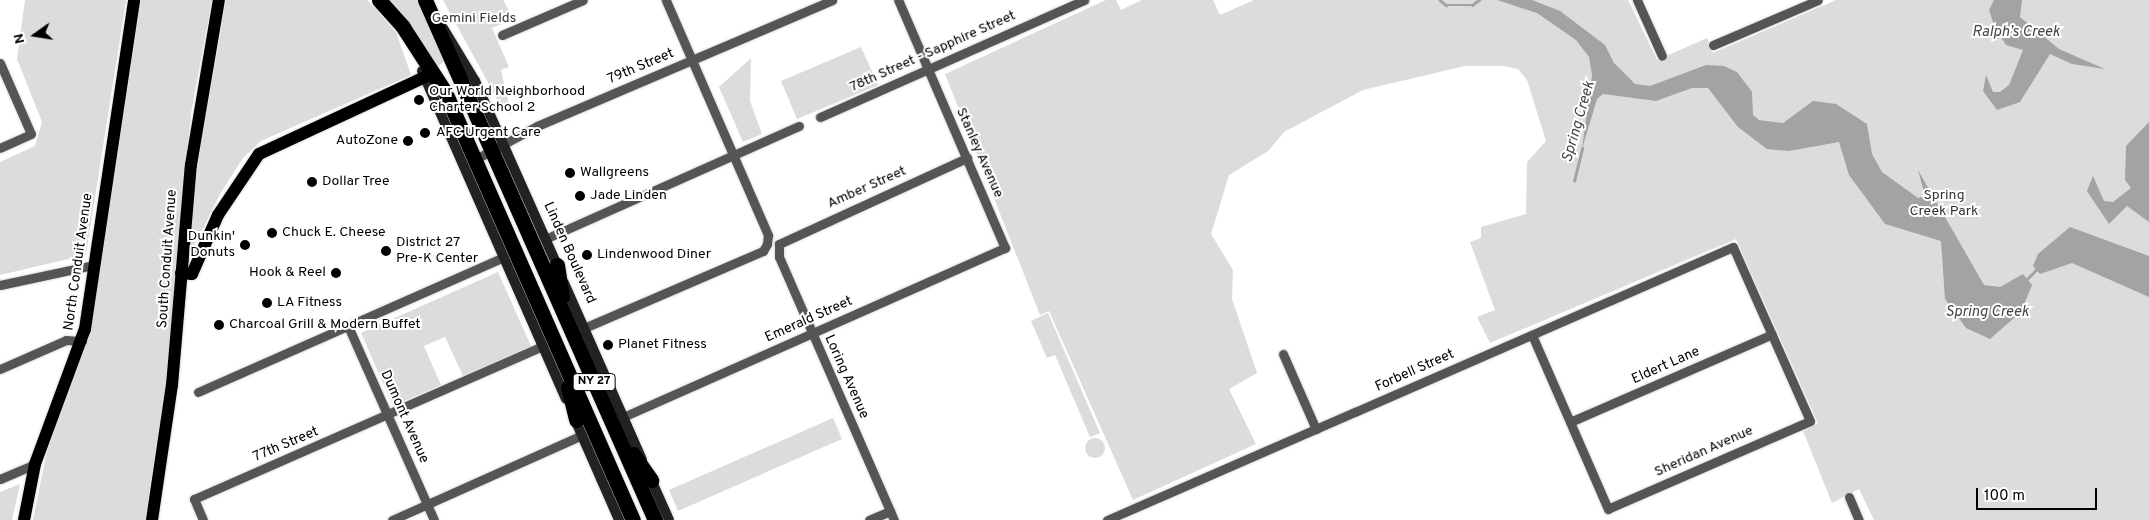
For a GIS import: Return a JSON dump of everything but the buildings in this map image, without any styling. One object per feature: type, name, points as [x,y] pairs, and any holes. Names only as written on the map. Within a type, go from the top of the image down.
[{"type":"highway","name":"NY 27","points":[[379,0],[403,27],[430,75],[561,354],[633,520]]},
{"type":"highway","name":"Linden Boulevard","points":[[426,2],[497,147],[566,321],[618,422],[655,520]]},
{"type":"highway","points":[[557,265],[566,321]]},
{"type":"highway","points":[[561,354],[576,420]]},
{"type":"highway","points":[[618,422],[651,480]]},
{"type":"main road","name":"North Conduit Avenue","points":[[24,520],[35,464],[82,340],[134,0]]},
{"type":"main road","name":"South Conduit Avenue","points":[[152,520],[187,273],[191,165],[219,0]]},
{"type":"main road","points":[[187,273],[226,202],[259,154],[430,75]]},
{"type":"street","points":[[502,35],[583,0]]},
{"type":"street","points":[[584,328],[763,251],[767,244],[768,235],[666,0]]},
{"type":"street","name":"79th Street","points":[[470,162],[497,147],[832,0]]},
{"type":"street","name":"Stanley Avenue","points":[[898,0],[1005,248]]},
{"type":"street","name":"78th Street - Sapphire Street","points":[[820,117],[1084,0]]},
{"type":"street","points":[[1637,0],[1662,56]]},
{"type":"street","points":[[1714,45],[1818,0]]},
{"type":"street","points":[[0,63],[31,134],[0,148]]},
{"type":"street","points":[[545,239],[733,153],[799,126]]},
{"type":"street","name":"Linden Boulevard","points":[[497,147],[557,265],[584,328],[618,422]]},
{"type":"street","name":"Amber Street","points":[[779,244],[967,158]]},
{"type":"street","points":[[470,162],[504,257],[619,520]]},
{"type":"street","name":"Loring Avenue","points":[[779,244],[779,257],[894,520]]},
{"type":"street","name":"Forbell Street","points":[[1107,520],[1125,516],[1316,429],[1733,247],[1772,334]]},
{"type":"street","name":"Emerald Street","points":[[618,422],[1005,248]]},
{"type":"street","points":[[198,392],[504,257]]},
{"type":"street","points":[[0,284],[93,265]]},
{"type":"street","name":"Dumont Avenue","points":[[348,326],[434,520]]},
{"type":"street","name":"Sheridan Avenue","points":[[1570,422],[1608,509],[1810,421],[1772,334]]},
{"type":"street","name":"Eldert Lane","points":[[1570,422],[1772,334]]},
{"type":"street","points":[[1532,335],[1570,422]]},
{"type":"street","points":[[0,369],[66,340],[82,340]]},
{"type":"street","points":[[388,416],[543,346]]},
{"type":"street","points":[[1283,354],[1316,429]]},
{"type":"street","name":"77th Street","points":[[203,520],[194,499],[388,416]]},
{"type":"street","points":[[392,520],[582,435]]},
{"type":"street","points":[[0,479],[35,464]]},
{"type":"street","points":[[651,480],[669,520]]},
{"type":"street","points":[[1849,497],[1859,520]]},
{"type":"street","points":[[869,520],[890,511]]},
{"type":"green space","points":[[25,0],[126,0],[86,255],[0,275],[0,162],[35,146],[42,122],[17,59]]},
{"type":"green space","points":[[141,0],[212,0],[191,113],[167,377],[145,520],[33,520],[47,451],[91,331]]},
{"type":"green space","points":[[226,0],[367,0],[396,32],[411,75],[261,141],[243,158],[220,194],[194,246],[189,244],[196,175]]},
{"type":"green space","points":[[387,0],[418,0],[445,61],[438,66]]},
{"type":"green space","name":"Gemini Fields","points":[[443,0],[503,0],[514,19],[492,28],[509,67],[501,70],[511,114],[503,110]]},
{"type":"green space","name":"Spring Creek Park","points":[[1106,0],[1116,0],[1121,10],[1142,0],[1213,0],[1220,15],[1254,0],[1628,0],[1657,60],[1707,38],[1713,53],[1836,0],[2149,0],[2149,520],[1874,520],[1859,489],[1832,503],[1803,431],[1818,423],[1736,239],[1490,343],[1477,317],[1495,310],[1470,242],[1481,238],[1481,227],[1526,214],[1527,162],[1546,141],[1527,80],[1518,69],[1503,66],[1465,66],[1363,90],[1284,132],[1268,151],[1229,175],[1211,234],[1233,270],[1232,299],[1257,373],[1229,389],[1256,444],[1133,500],[1049,311],[1040,315],[945,74]]},
{"type":"green space","points":[[861,47],[878,85],[797,119],[781,81]]},
{"type":"green space","points":[[751,58],[750,101],[762,134],[743,142],[719,87]]},
{"type":"green space","points":[[498,272],[531,346],[463,376],[445,337],[424,346],[441,385],[393,406],[361,333]]},
{"type":"green space","points":[[1048,313],[1100,433],[1090,437],[1055,355],[1047,358],[1031,321]]},
{"type":"green space","points":[[833,418],[842,439],[678,511],[669,490]]},
{"type":"green space","points":[[1095,438],[1102,441],[1105,448],[1102,455],[1095,458],[1088,455],[1085,448],[1088,441]]},
{"type":"green space","points":[[20,484],[12,520],[0,520],[0,492]]},
{"type":"water","name":"Spring Creek","points":[[1497,0],[1532,0],[1560,11],[1605,45],[1614,63],[1635,84],[1650,86],[1706,65],[1724,66],[1737,72],[1752,92],[1753,115],[1759,120],[1783,123],[1813,101],[1836,104],[1867,124],[1872,154],[1882,172],[1918,198],[1925,196],[1918,170],[1984,285],[2000,287],[2023,274],[2032,285],[2021,312],[1990,339],[1966,328],[1945,299],[1941,241],[1885,224],[1849,175],[1839,142],[1789,151],[1767,149],[1738,127],[1708,88],[1692,88],[1656,101],[1603,94],[1597,99],[1582,149],[1592,75],[1589,57],[1576,40],[1537,13]]},
{"type":"water","name":"Ralph’s Creek","points":[[1994,0],[2022,0],[2020,17],[2059,49],[2105,69],[2072,64],[2050,54],[2020,102],[1997,110],[1983,91],[1986,75],[1993,92],[2000,92],[2009,85],[2023,50],[2006,45],[1995,28],[1989,10]]},
{"type":"water","points":[[2149,122],[2149,222],[2127,206],[2109,224],[2087,191],[2093,176],[2104,201],[2113,202],[2131,188],[2125,180],[2126,146]]},
{"type":"water","name":"Spring Creek","points":[[2070,227],[2149,256],[2149,297],[2072,263],[2040,274],[2033,266],[2038,254]]},
{"type":"waterway","name":"Spring Creek","points":[[1440,0],[1446,5],[1472,5],[1479,0]]},
{"type":"waterway","name":"Spring Creek","points":[[1574,181],[1582,148]]},
{"type":"waterway","name":"Spring Creek","points":[[2026,280],[2038,268]]},
{"type":"place","name":"Our World Neighborhood Charter School 2","points":[[419,100]]},
{"type":"place","name":"AFC Urgent Care","points":[[425,133]]},
{"type":"place","name":"AutoZone","points":[[408,141]]},
{"type":"place","name":"Wallgreens","points":[[570,173]]},
{"type":"place","name":"Dollar Tree","points":[[312,182]]},
{"type":"place","name":"Jade Linden","points":[[580,196]]},
{"type":"place","name":"Chuck E. Cheese","points":[[272,233]]},
{"type":"place","name":"Dunkin' Donuts","points":[[245,245]]},
{"type":"place","name":"District 27 Pre-K Center","points":[[386,251]]},
{"type":"place","name":"Lindenwood Diner","points":[[587,255]]},
{"type":"place","name":"Hook & Reel","points":[[336,273]]},
{"type":"place","name":"LA Fitness","points":[[267,303]]},
{"type":"place","name":"Charcoal Grill & Modern Buffet","points":[[219,325]]},
{"type":"place","name":"Planet Fitness","points":[[608,345]]}]
